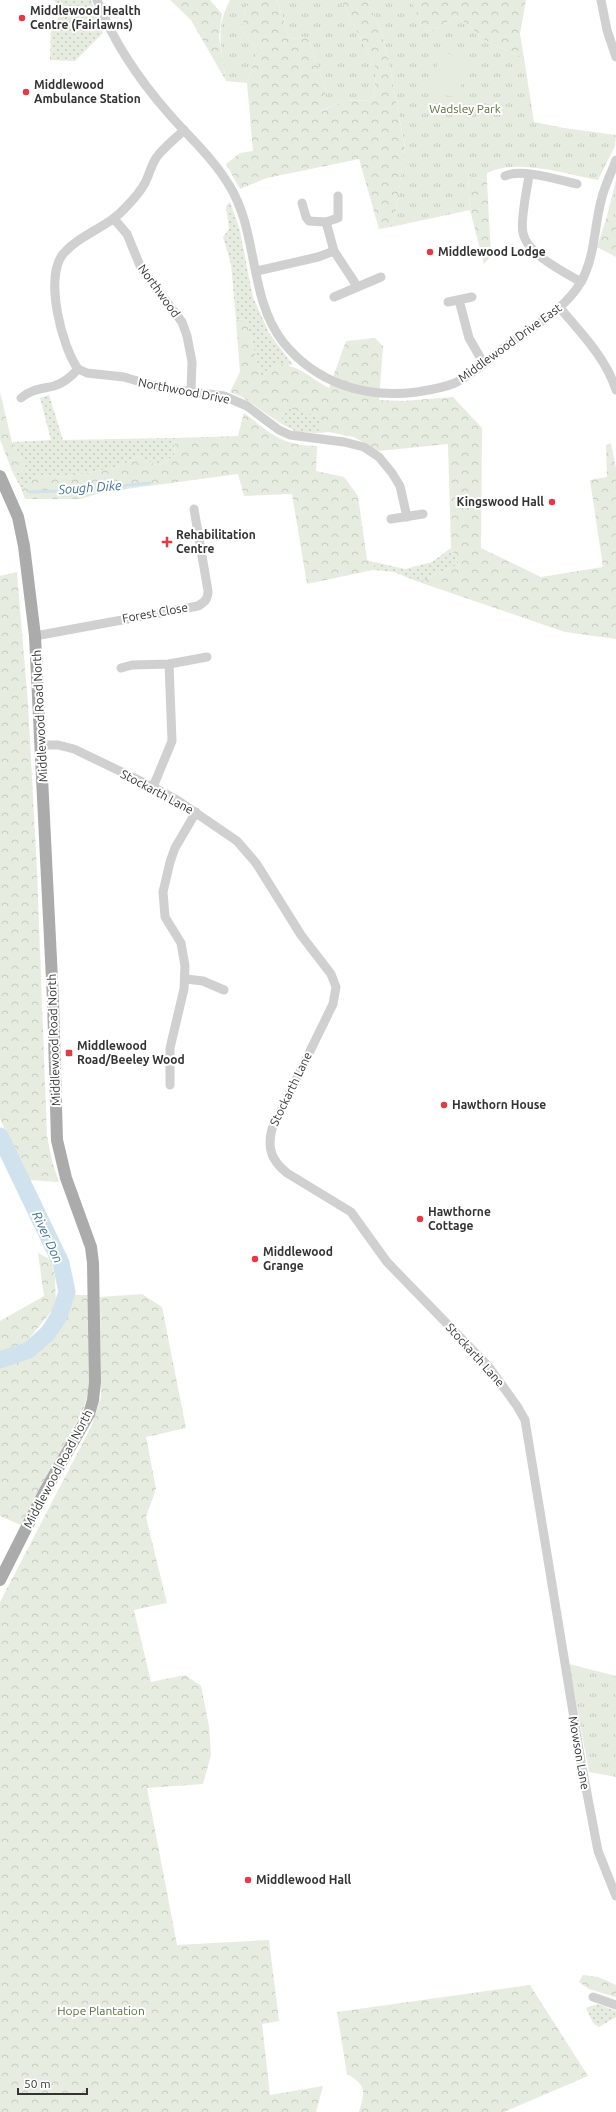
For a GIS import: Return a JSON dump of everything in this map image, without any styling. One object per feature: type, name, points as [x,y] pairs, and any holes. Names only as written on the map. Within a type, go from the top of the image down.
[{"type":"main road","name":"Middlewood Road North","points":[[0,476],[18,517],[24,546],[36,636],[53,1000],[57,1140],[66,1178],[91,1247],[93,1263],[94,1382],[93,1400],[89,1414],[45,1491],[0,1580]]},
{"type":"street","name":"Middlewood Drive East","points":[[97,0],[129,60],[148,88],[214,162],[234,192],[248,232],[267,313],[282,340],[312,370],[335,383],[383,394],[431,390],[456,383],[560,308],[581,282],[590,261],[601,200],[616,160]]},
{"type":"street","points":[[600,0],[612,29],[616,57]]},
{"type":"street","points":[[22,398],[33,390],[55,386],[65,381],[78,369],[66,350],[55,286],[57,267],[63,255],[69,248],[114,219],[141,189],[156,158],[184,130]]},
{"type":"street","points":[[505,176],[515,173],[577,184]]},
{"type":"street","points":[[529,175],[522,226],[524,239],[528,245],[550,264],[581,282]]},
{"type":"street","points":[[302,203],[306,217],[309,221],[326,222],[338,218],[338,196]]},
{"type":"street","name":"Northwood","points":[[114,219],[127,234],[141,268],[182,322],[187,336],[192,362],[191,391]]},
{"type":"street","points":[[326,222],[334,251],[357,286]]},
{"type":"street","points":[[256,271],[318,257],[334,251]]},
{"type":"street","points":[[334,297],[381,277]]},
{"type":"street","points":[[448,302],[472,297]]},
{"type":"street","points":[[459,300],[468,338],[484,364]]},
{"type":"street","points":[[560,308],[597,353],[608,370],[616,390]]},
{"type":"street","name":"Northwood Drive","points":[[78,369],[87,373],[124,378],[161,388],[224,396],[247,406],[279,430],[290,435],[355,444],[371,451],[386,464],[400,486],[407,517]]},
{"type":"street","name":"Forest Close","points":[[36,636],[198,606],[203,603],[208,596],[208,591],[194,509]]},
{"type":"street","points":[[391,519],[423,514]]},
{"type":"street","points":[[121,668],[132,665],[169,664],[207,657]]},
{"type":"street","points":[[153,787],[172,740],[169,664]]},
{"type":"street","name":"Stockarth Lane","points":[[41,745],[58,745],[74,749],[153,787],[224,830],[246,850],[301,935],[331,974],[336,987],[333,1004],[276,1118],[270,1138],[271,1153],[279,1166],[287,1173],[351,1212],[387,1262],[489,1368],[517,1406],[525,1420],[528,1433],[555,1607]]},
{"type":"street","points":[[170,1085],[170,1048],[186,978],[181,943],[165,917],[164,892],[170,862],[175,848],[196,812]]},
{"type":"street","points":[[186,978],[207,982],[224,990]]},
{"type":"street","name":"Mowson Lane","points":[[555,1607],[582,1768],[598,1851],[616,1896]]},
{"type":"street","points":[[593,1997],[616,2005]]},
{"type":"green space","points":[[53,0],[91,0],[103,33],[75,61],[50,60],[51,28],[65,9]]},
{"type":"green space","points":[[170,0],[210,0],[222,14],[219,37],[226,81],[191,20]]},
{"type":"green space","points":[[230,0],[248,0],[241,30],[258,50],[247,83],[226,81],[220,40],[222,21]]},
{"type":"green space","points":[[248,0],[277,0],[290,39],[308,37],[326,91],[321,111],[345,101],[372,100],[377,71],[341,0],[367,0],[382,32],[405,149],[396,210],[391,227],[379,229],[359,159],[267,178],[240,189],[226,164],[240,153],[253,151],[247,83],[258,50],[241,30]]},
{"type":"green space","points":[[277,0],[341,0],[377,71],[372,100],[345,101],[320,111],[326,91],[308,37],[290,39]]},
{"type":"green space","name":"Wadsley Park","points":[[367,0],[411,0],[424,30],[433,31],[457,16],[486,41],[524,58],[534,122],[564,128],[616,135],[615,146],[598,180],[557,171],[527,167],[499,169],[487,173],[487,181],[468,176],[470,210],[391,227],[396,210],[405,148],[382,32]]},
{"type":"green space","points":[[411,0],[526,0],[520,34],[524,58],[486,41],[457,16],[433,31],[423,30]]},
{"type":"green space","points":[[440,52],[468,58],[458,98],[431,92]]},
{"type":"green space","points":[[468,176],[487,181],[491,256],[484,264],[470,210]]},
{"type":"green space","points":[[616,180],[616,220],[607,216]]},
{"type":"green space","points":[[230,202],[239,227],[253,297],[269,333],[293,365],[278,365],[261,377],[246,319],[236,320],[231,264],[223,237],[229,229],[226,206]]},
{"type":"green space","points":[[607,216],[616,220],[616,257],[597,247]]},
{"type":"green space","points":[[246,319],[261,377],[276,366],[289,366],[296,368],[329,388],[346,341],[375,338],[383,346],[379,400],[403,401],[453,397],[482,428],[481,548],[541,577],[603,567],[590,480],[607,477],[606,445],[611,443],[616,469],[616,639],[565,632],[419,582],[459,564],[451,548],[448,444],[379,451],[354,437],[329,432],[318,433],[322,418],[286,407],[280,423],[242,397],[230,392],[240,372],[236,320]]},
{"type":"green space","points":[[0,392],[12,442],[27,470],[16,473],[12,471],[0,439]]},
{"type":"green space","points":[[49,395],[63,440],[175,438],[174,456],[158,466],[138,456],[119,467],[65,477],[44,475],[36,477],[21,488],[12,471],[16,473],[27,470],[12,442],[51,440],[40,398]]},
{"type":"green space","points":[[286,406],[323,418],[318,433],[297,432],[280,423]]},
{"type":"green space","points":[[244,413],[277,437],[285,441],[317,446],[316,471],[344,477],[358,496],[367,560],[374,562],[373,570],[307,584],[292,494],[244,496],[238,474],[104,492],[80,499],[25,499],[21,488],[36,477],[44,475],[65,477],[119,467],[138,456],[158,466],[174,456],[175,438],[238,436]]},
{"type":"green space","points":[[451,548],[459,564],[419,582],[394,572],[373,570],[374,562],[405,569],[432,562]]},
{"type":"green space","points":[[17,572],[28,704],[37,871],[47,1136],[52,1161],[59,1182],[29,1180],[0,1119],[0,576]]},
{"type":"green space","points":[[38,1253],[51,1260],[55,1277],[56,1306],[26,1342],[0,1353],[0,1321],[44,1296]]},
{"type":"green space","name":"Hope Plantation","points":[[142,1294],[162,1307],[186,1428],[146,1437],[156,1489],[146,1517],[167,1603],[134,1610],[151,1682],[185,1675],[201,1686],[209,1726],[211,1755],[203,1784],[147,1788],[177,1945],[269,1940],[279,2021],[262,2024],[270,2095],[323,2086],[316,2112],[0,2112],[0,1602],[91,1427],[101,1397],[100,1297]]},
{"type":"green space","points":[[74,1295],[88,1295],[90,1368],[88,1393],[83,1410],[21,1525],[0,1516],[0,1368],[29,1357],[45,1347],[56,1334],[65,1319]]},
{"type":"green space","points":[[569,1664],[616,1676],[616,1777],[589,1772]]},
{"type":"green space","points":[[583,1975],[598,1977],[616,1985],[616,1997],[589,1989],[579,1982]]},
{"type":"green space","points":[[530,1985],[588,2076],[504,2112],[359,2112],[363,2090],[354,2078],[347,2074],[337,2012]]},
{"type":"green space","points":[[598,2004],[616,2011],[616,2017],[599,2027],[593,2023],[586,2008]]},
{"type":"waterway","name":"Sough Dike","points":[[30,492],[83,490],[150,483]]},
{"type":"waterway","name":"River Don","points":[[0,1136],[61,1263],[67,1292],[59,1316],[48,1333],[29,1350],[0,1360]]},
{"type":"place","name":"Middlewood Health Centre (Fairlawns)","points":[[22,18]]},
{"type":"place","name":"Middlewood Ambulance Station","points":[[26,92]]},
{"type":"place","name":"Middlewood Lodge","points":[[430,252]]},
{"type":"place","name":"Kingswood Hall","points":[[552,502]]},
{"type":"place","name":"Rehabilitation Centre","points":[[167,542]]},
{"type":"place","name":"Middlewood Road/Beeley Wood","points":[[69,1053]]},
{"type":"place","name":"Hawthorn House","points":[[444,1105]]},
{"type":"place","name":"Hawthorne Cottage","points":[[420,1219]]},
{"type":"place","name":"Middlewood Grange","points":[[255,1259]]},
{"type":"place","name":"Middlewood Hall","points":[[248,1880]]}]
